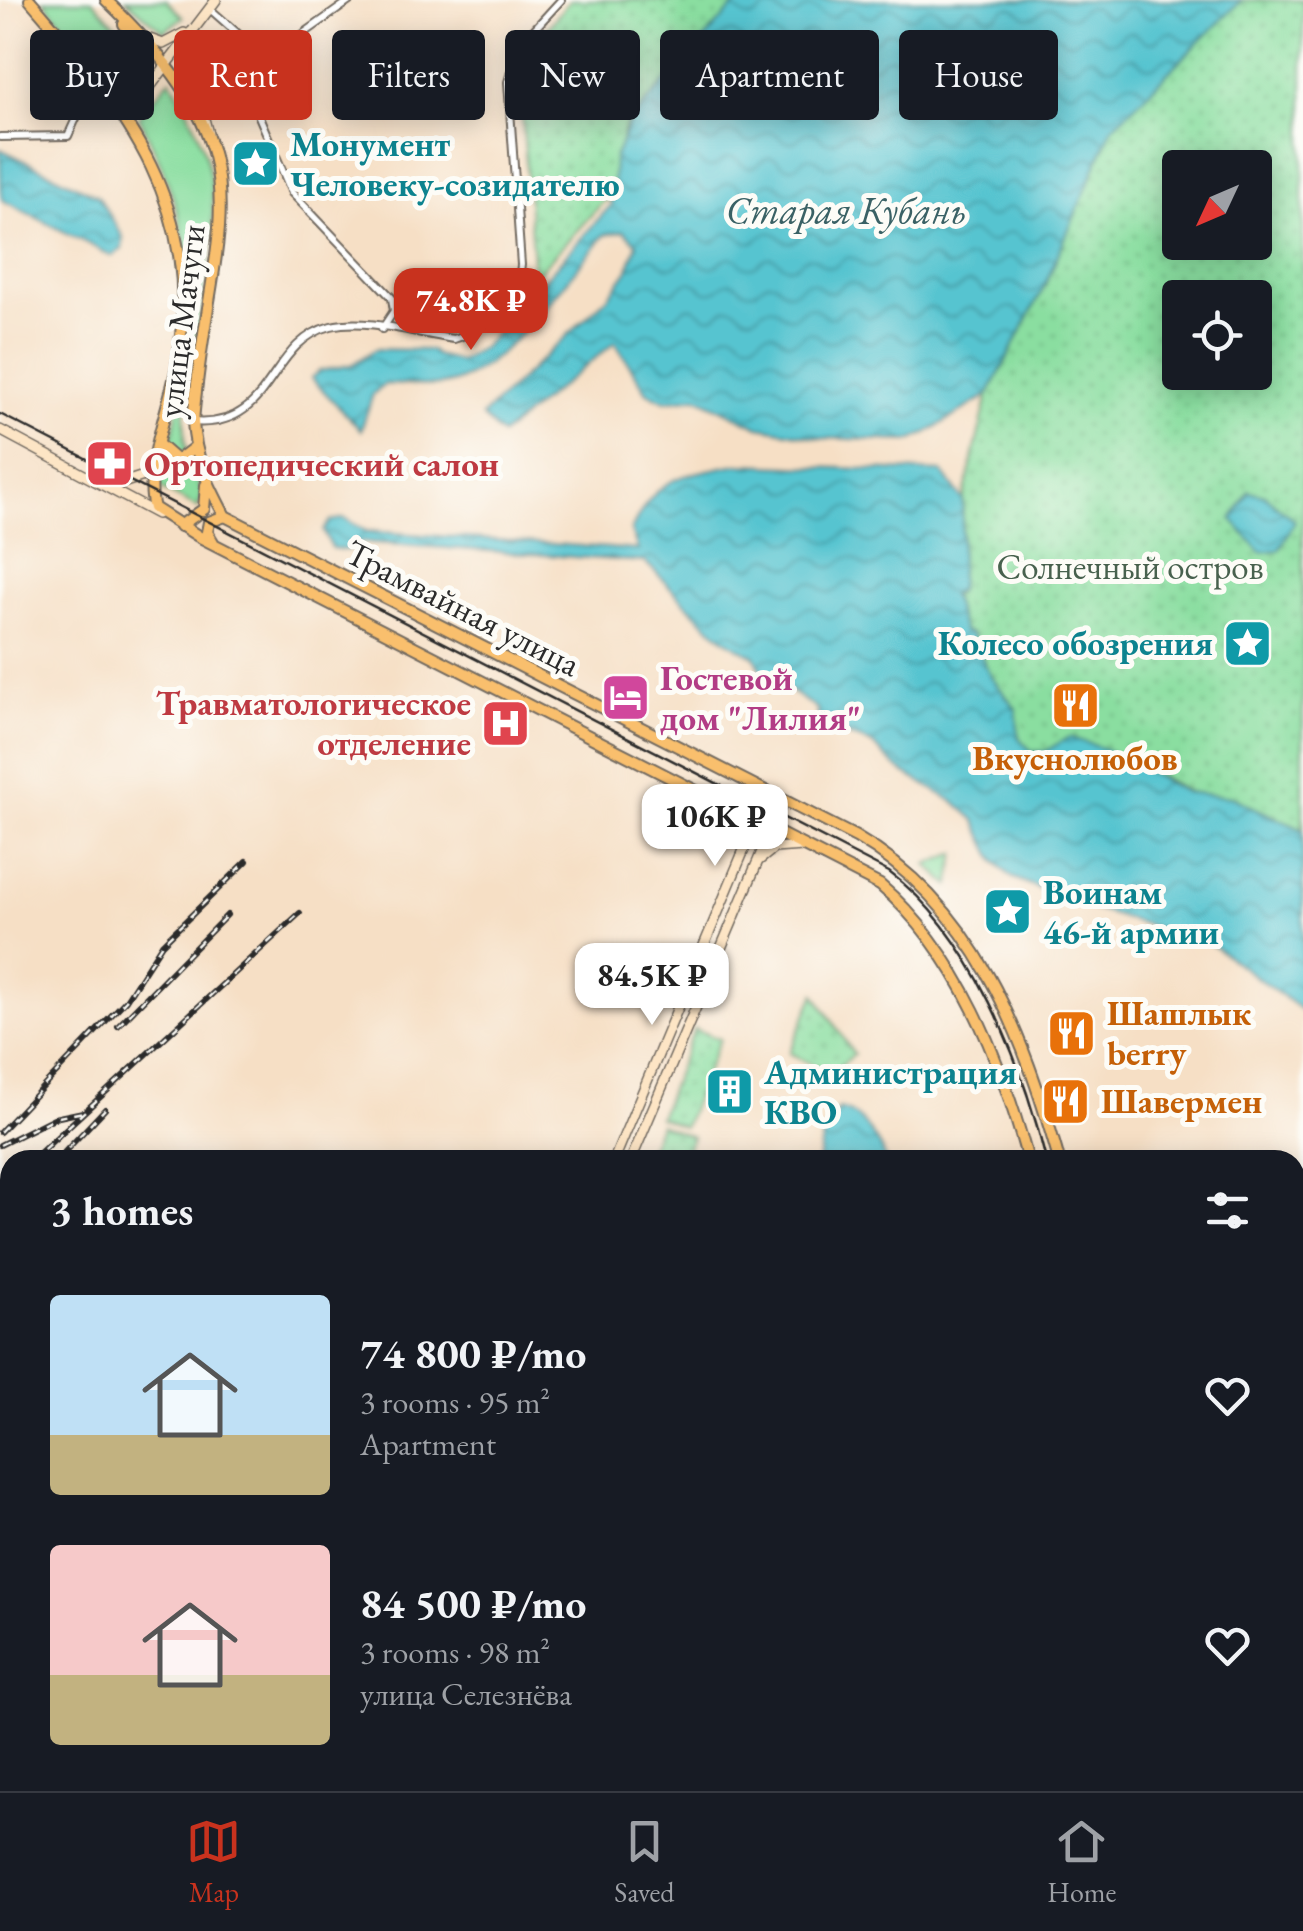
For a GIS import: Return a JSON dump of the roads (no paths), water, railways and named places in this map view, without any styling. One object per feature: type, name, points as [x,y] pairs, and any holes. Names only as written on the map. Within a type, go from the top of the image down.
[{"type":"main road","name":"улица Мачуги","points":[[30,0],[56,30]]},
{"type":"main road","name":"улица Мачуги","points":[[106,0],[137,30]]},
{"type":"main road","points":[[106,0],[128,30]]},
{"type":"main road","points":[[191,30],[212,4]]},
{"type":"main road","name":"улица Мачуги","points":[[154,48],[208,134],[218,164],[222,207],[219,260],[194,422],[194,447],[204,479],[225,516]]},
{"type":"main road","points":[[154,79],[174,52]]},
{"type":"main road","name":"улица Мачуги","points":[[128,120],[168,204],[182,264],[184,308],[177,365],[153,473],[152,501],[162,516]]},
{"type":"main road","points":[[206,120],[208,134]]},
{"type":"main road","name":"Трамвайная улица","points":[[0,430],[862,874],[906,908],[938,946],[963,992],[1025,1150]]},
{"type":"main road","name":"улица Мачуги","points":[[160,446],[177,461],[194,447]]},
{"type":"main road","points":[[110,487],[153,473]]},
{"type":"main road","points":[[180,526],[204,509],[204,479]]},
{"type":"main road","points":[[213,543],[207,525],[217,515],[225,516]]},
{"type":"main road","name":"Трамвайная улица","points":[[225,516],[876,849],[924,884],[977,950],[1035,1085],[1056,1150]]},
{"type":"main road","points":[[635,1150],[783,802]]},
{"type":"main road","points":[[618,1150],[749,838],[740,820],[722,803]]},
{"type":"main road","points":[[756,862],[774,848],[808,846]]},
{"type":"street","points":[[212,4],[252,46],[282,49],[351,0]]},
{"type":"street","points":[[194,422],[220,424],[236,418],[255,403],[312,333],[354,324],[454,339],[466,336],[503,302],[520,277],[508,82],[518,47],[561,0]]},
{"type":"street","points":[[0,138],[68,136],[75,120]]},
{"type":"street","points":[[261,120],[292,193],[392,298],[394,310],[382,329]]},
{"type":"water","name":"Старая Кубань","points":[[740,0],[1242,0],[1112,128],[1045,285],[988,395],[911,441],[821,438],[759,427],[697,397],[665,401],[647,392],[615,342],[501,435],[482,416],[608,297],[628,270],[637,244],[624,231],[605,235],[520,335],[482,368],[444,384],[385,384],[373,394],[361,430],[311,378],[320,371],[351,365],[376,349],[431,350],[435,355],[459,361],[483,347],[612,204],[614,159],[630,121],[640,120],[640,110],[660,88],[660,120],[879,120],[879,30],[713,30]]},
{"type":"water","points":[[0,149],[98,196],[123,237],[122,249],[112,256],[2,200]]},
{"type":"water","points":[[737,464],[942,472],[963,500],[959,590],[951,595],[963,631],[971,634],[991,677],[1016,709],[1019,738],[1032,752],[1046,751],[1069,737],[1104,749],[1185,792],[1231,797],[1303,830],[1303,1011],[1209,943],[1080,905],[1011,877],[995,861],[975,820],[956,803],[900,770],[872,744],[818,724],[817,709],[762,672],[755,656],[710,627],[645,562],[362,542],[347,550],[332,548],[323,531],[330,521],[344,518],[366,531],[638,550],[631,531],[661,488],[685,476]]},
{"type":"water","points":[[1249,491],[1264,495],[1295,521],[1279,550],[1261,552],[1232,520]]},
{"type":"water","points":[[839,1109],[862,1122],[881,1150],[820,1150],[824,1132]]},
{"type":"tram line","points":[[0,414],[889,872],[919,898],[969,964],[1008,1042],[1043,1150]]},
{"type":"railway","points":[[0,1132],[126,1000],[162,944],[247,861]]},
{"type":"railway","points":[[43,1150],[300,913]]},
{"type":"railway","points":[[118,1026],[227,915]]},
{"type":"railway","points":[[66,1150],[105,1109]]},
{"type":"railway","points":[[0,1145],[54,1118],[83,1112]]},
{"type":"place","name":"Монумент Человеку-созидателю","points":[[255,164]]},
{"type":"place","name":"Ортопедический салон","points":[[109,464]]},
{"type":"place","name":"Колесо обозрения","points":[[1248,643]]},
{"type":"place","name":"Гостевой дом \"Лилия\"","points":[[625,698]]},
{"type":"place","name":"Вкуснолюбов","points":[[1075,706]]},
{"type":"place","name":"Травматологическое отделение","points":[[506,723]]},
{"type":"place","name":"Воинам 46-й армии","points":[[1008,912]]},
{"type":"place","name":"Шашлык berry","points":[[1072,1033]]},
{"type":"place","name":"Администрация КВО","points":[[729,1092]]},
{"type":"place","name":"Шавермен","points":[[1066,1101]]},
{"type":"park label","name":"Солнечный остров","points":[[1130,567]]}]
